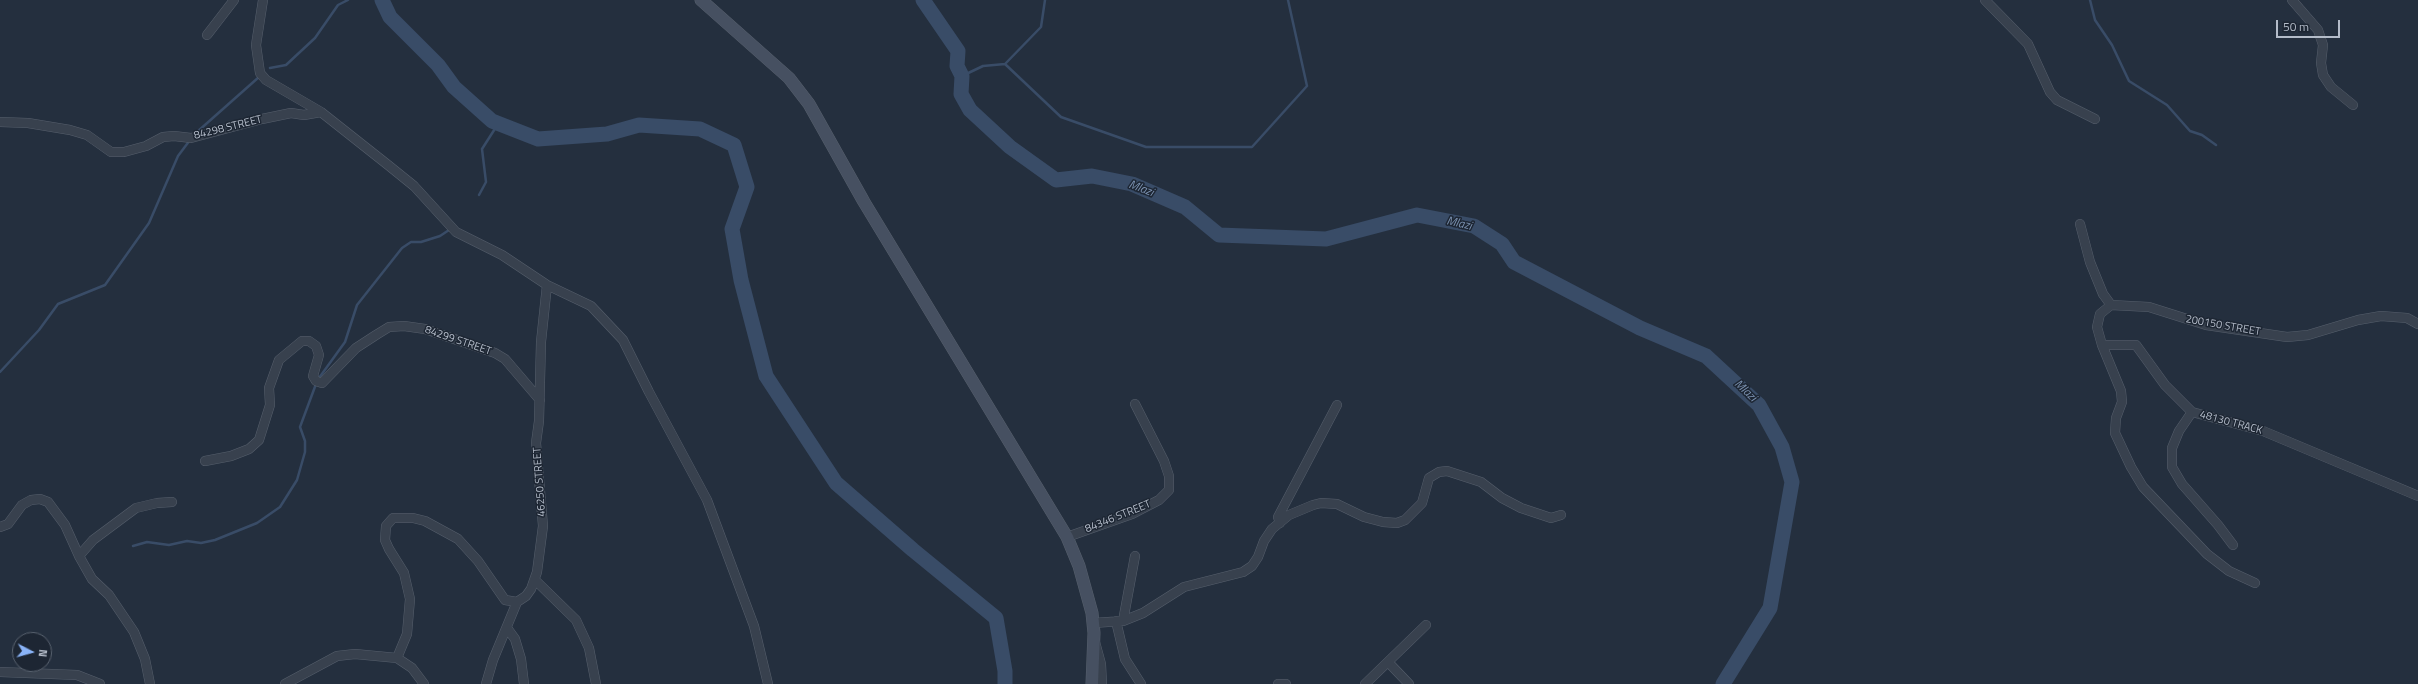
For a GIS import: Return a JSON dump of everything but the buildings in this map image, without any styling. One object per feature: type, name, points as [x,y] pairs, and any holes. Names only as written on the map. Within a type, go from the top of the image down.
[{"type":"street","points":[[207,35],[234,0]]},
{"type":"street","points":[[263,0],[256,45],[260,73],[266,80],[321,112],[414,186],[456,232],[502,255],[547,285],[591,306],[623,340],[648,392],[708,500],[754,626],[768,684]]},
{"type":"street","points":[[701,0],[789,78],[809,104],[864,202],[1067,537],[1084,581],[1101,664],[1102,684]]},
{"type":"street","points":[[1985,0],[2028,44],[2050,92],[2058,100],[2095,119]]},
{"type":"street","points":[[2292,0],[2318,30],[2323,45],[2321,63],[2323,75],[2331,87],[2353,105]]},
{"type":"street","name":"84298 STREET","points":[[0,122],[28,123],[70,130],[87,135],[111,152],[124,152],[146,146],[163,137],[174,136],[191,138],[262,119],[291,113],[304,115],[321,112]]},
{"type":"street","points":[[2080,224],[2090,262],[2103,294],[2111,305],[2105,309],[2097,320],[2102,345],[2122,391],[2122,402],[2116,418],[2115,433],[2143,487],[2207,554],[2229,570],[2255,583]]},
{"type":"street","name":"46250 STREET","points":[[516,602],[526,596],[535,580],[543,518],[536,443],[540,400],[541,342],[547,285]]},
{"type":"street","name":"200150 STREET","points":[[2111,305],[2149,307],[2206,325],[2287,338],[2308,335],[2358,320],[2381,316],[2407,318],[2418,324]]},
{"type":"street","name":"84299 STREET","points":[[205,461],[231,456],[249,449],[259,440],[270,405],[269,388],[278,360],[302,342],[309,341],[316,346],[319,355],[313,376],[316,381],[322,383],[356,348],[376,334],[389,328],[404,326],[425,329],[495,353],[505,359],[540,400]]},
{"type":"street","points":[[2102,345],[2136,345],[2165,385],[2192,412]]},
{"type":"street","name":"84346 STREET","points":[[1067,537],[1132,514],[1159,500],[1168,490],[1168,476],[1164,461],[1135,404]]},
{"type":"street","points":[[1280,523],[1278,517],[1337,405]]},
{"type":"street","name":"48130 TRACK","points":[[2233,545],[2218,525],[2182,484],[2172,467],[2172,448],[2179,431],[2192,412],[2263,431],[2418,496]]},
{"type":"street","points":[[1093,628],[1144,613],[1184,587],[1243,572],[1252,566],[1258,557],[1264,541],[1280,523],[1289,515],[1307,507],[1328,502],[1364,517],[1397,523],[1405,520],[1422,503],[1431,476],[1439,472],[1447,471],[1481,482],[1509,502],[1521,508],[1551,518],[1561,515]]},
{"type":"street","points":[[0,527],[8,524],[22,505],[31,500],[40,499],[48,502],[65,525],[79,556],[92,579],[108,595],[134,632],[145,659],[150,684]]},
{"type":"street","points":[[79,556],[93,540],[136,508],[157,502],[172,502]]},
{"type":"street","points":[[396,658],[406,634],[410,599],[408,581],[389,549],[386,540],[386,526],[393,518],[407,517],[425,521],[450,533],[478,561],[499,594],[510,603],[516,602]]},
{"type":"street","points":[[1135,556],[1116,621],[1126,659],[1141,684]]},
{"type":"street","points":[[535,580],[576,620],[589,648],[596,684]]},
{"type":"street","points":[[486,684],[493,660],[516,602]]},
{"type":"street","points":[[1365,684],[1426,625]]},
{"type":"street","points":[[506,628],[515,639],[521,659],[524,684]]},
{"type":"street","points":[[1092,684],[1093,628]]},
{"type":"street","points":[[285,684],[337,656],[355,654],[396,658],[412,668],[424,684]]},
{"type":"street","points":[[1388,662],[1409,684]]},
{"type":"street","points":[[0,672],[77,675],[100,684]]},
{"type":"street","points":[[1278,684],[1286,684]]},
{"type":"waterway","points":[[270,68],[286,65],[315,38],[338,5],[348,0]]},
{"type":"waterway","points":[[382,0],[390,17],[438,65],[454,87],[492,121],[538,139],[607,134],[639,125],[700,129],[734,145],[747,187],[732,229],[741,280],[766,376],[836,483],[913,550],[996,618],[1005,671],[1005,684]]},
{"type":"waterway","name":"Mlazi","points":[[923,0],[958,51],[957,66],[962,76],[961,94],[970,110],[1010,147],[1056,180],[1092,176],[1132,184],[1185,207],[1219,235],[1326,239],[1417,215],[1474,226],[1502,244],[1514,262],[1640,328],[1706,356],[1759,405],[1782,447],[1792,482],[1770,608],[1723,684]]},
{"type":"waterway","points":[[962,76],[983,66],[1005,64],[1041,27],[1045,0]]},
{"type":"waterway","points":[[1005,64],[1061,117],[1146,147],[1252,147],[1307,86],[1288,0]]},
{"type":"waterway","points":[[2090,0],[2095,20],[2112,45],[2129,81],[2167,105],[2190,131],[2202,135],[2216,145]]},
{"type":"waterway","points":[[197,132],[259,77]]},
{"type":"waterway","points":[[479,195],[486,182],[482,149],[498,124]]},
{"type":"waterway","points":[[0,372],[39,330],[58,304],[105,285],[149,223],[178,156],[190,140]]},
{"type":"waterway","points":[[319,378],[345,342],[357,305],[402,248],[411,242],[421,242],[440,236],[449,230]]},
{"type":"waterway","points":[[133,546],[147,542],[169,545],[187,541],[201,543],[215,540],[257,523],[280,507],[297,480],[305,452],[305,441],[300,427],[316,384]]}]
